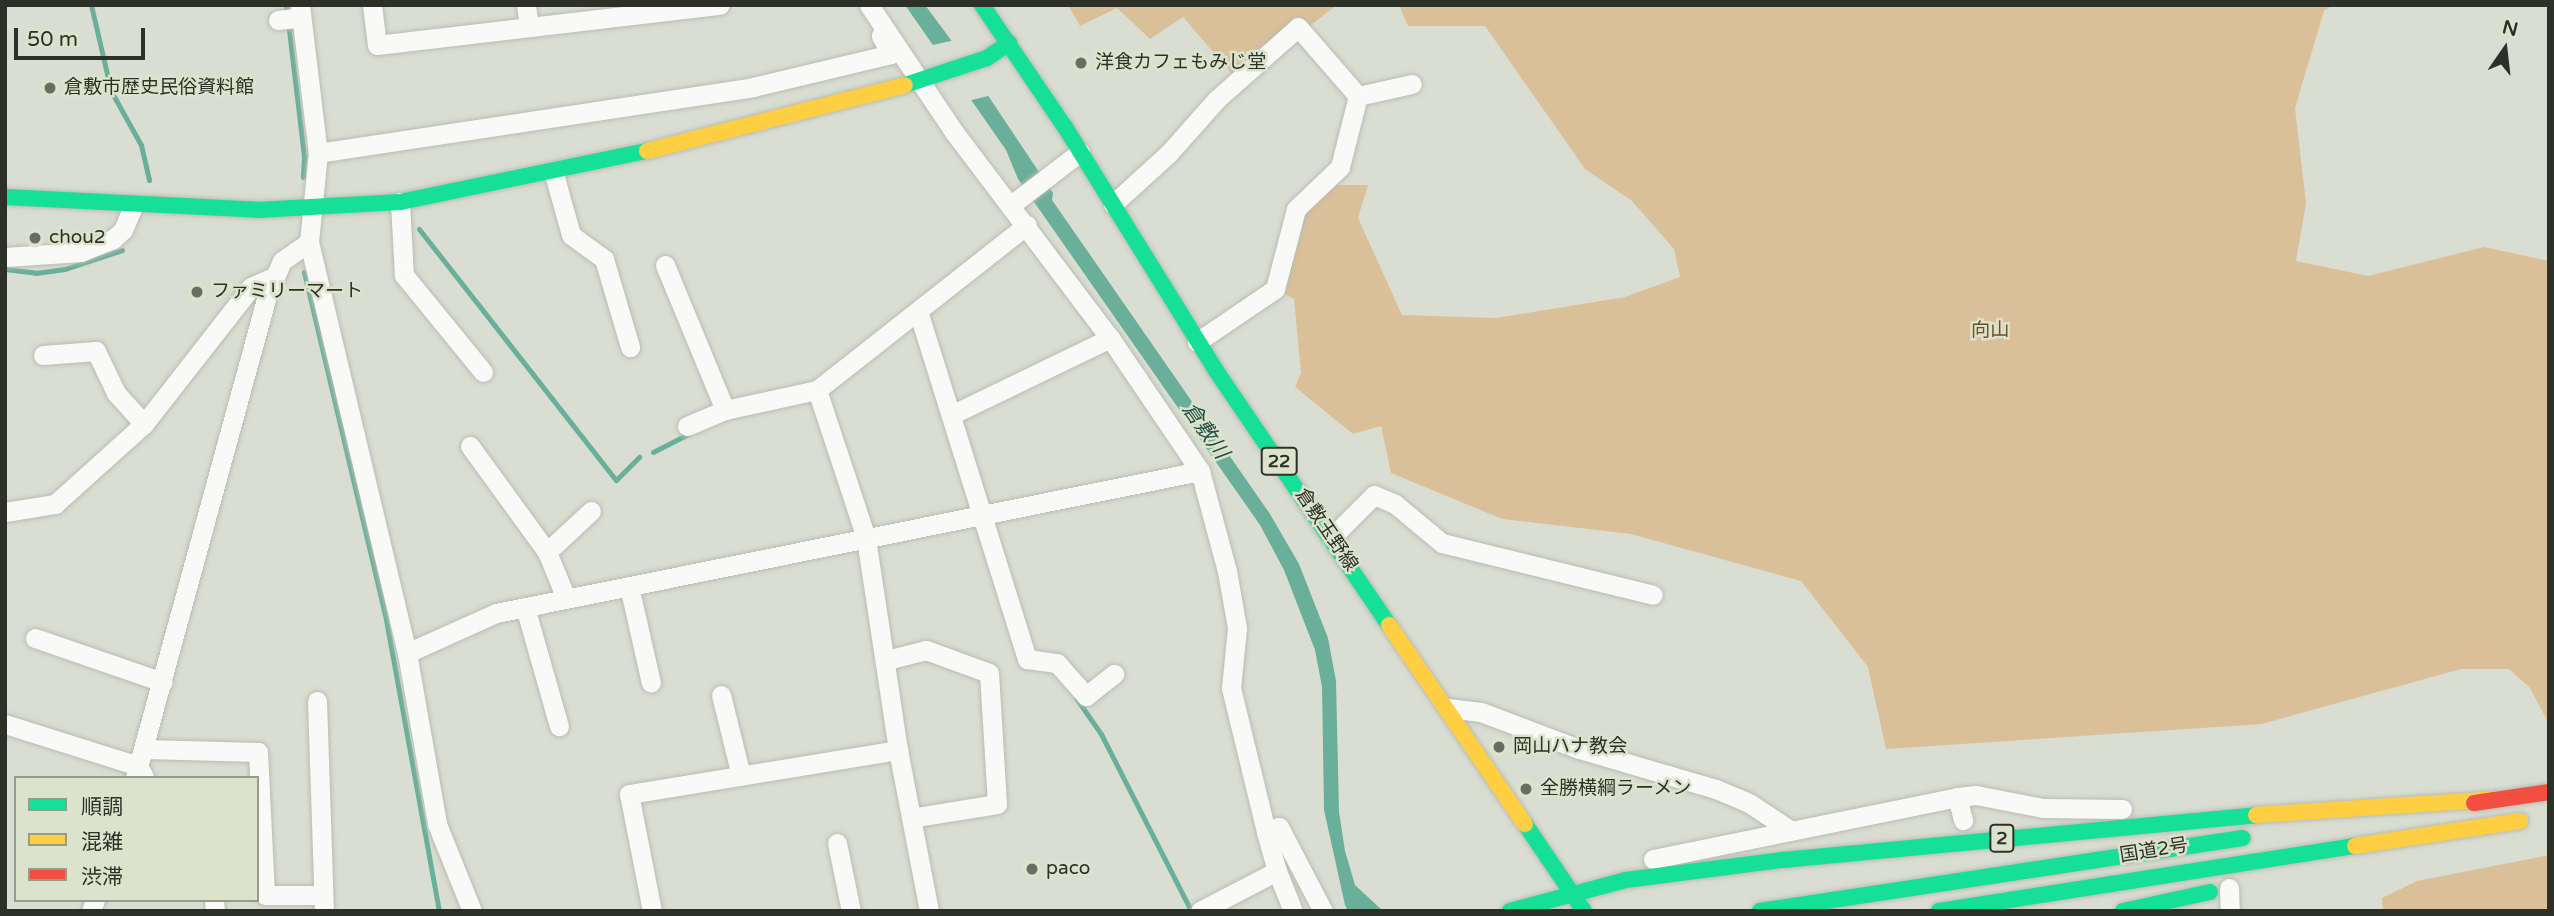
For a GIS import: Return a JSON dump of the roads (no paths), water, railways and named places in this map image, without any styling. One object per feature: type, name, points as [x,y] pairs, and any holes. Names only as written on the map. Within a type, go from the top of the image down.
[{"type":"main road","name":"倉敷玉野線","points":[[982,5],[1080,152],[1198,342],[1584,911]]},
{"type":"main road","points":[[5,197],[133,207],[313,208],[400,202],[554,174],[925,80],[987,58],[1009,43]]},
{"type":"main road","name":"2","points":[[2293,830],[2549,792]]},
{"type":"main road","name":"2","points":[[1510,911],[1572,892],[1626,880],[1783,860],[2199,819],[2498,799]]},
{"type":"main road","name":"国道2号","points":[[1939,911],[2535,819]]},
{"type":"main road","points":[[2288,874],[2480,827]]},
{"type":"main road","name":"国道2号","points":[[1760,911],[2266,834]]},
{"type":"main road","points":[[2123,911],[2235,886]]},
{"type":"street","points":[[372,5],[377,45],[720,5]]},
{"type":"street","points":[[526,5],[529,27]]},
{"type":"street","points":[[869,5],[1015,202],[1027,225],[1110,338],[1200,471],[1227,571],[1237,628],[1231,688],[1266,832],[1277,871],[1293,911]]},
{"type":"street","points":[[291,16],[318,153],[309,242],[407,653],[437,824],[472,911]]},
{"type":"street","points":[[1113,204],[1169,153],[1217,99],[1298,27],[1358,96]]},
{"type":"street","points":[[318,153],[753,88],[891,54],[879,34],[887,31]]},
{"type":"street","points":[[1358,96],[1412,84]]},
{"type":"street","points":[[1198,342],[1275,289],[1296,209],[1340,167],[1358,96]]},
{"type":"street","points":[[1015,202],[1080,152]]},
{"type":"street","points":[[554,174],[571,236],[604,258],[629,347]]},
{"type":"street","points":[[400,202],[404,275],[482,372]]},
{"type":"street","points":[[5,257],[81,253],[113,239],[123,230],[133,207]]},
{"type":"street","points":[[687,426],[724,410],[817,390],[1027,225]]},
{"type":"street","points":[[137,767],[157,680],[273,277],[282,261],[309,242]]},
{"type":"street","points":[[664,265],[724,410]]},
{"type":"street","points":[[5,512],[55,504],[144,424],[250,287],[273,277]]},
{"type":"street","points":[[918,311],[1027,659],[1057,663],[1086,696],[1114,674]]},
{"type":"street","points":[[951,415],[1110,338]]},
{"type":"street","points":[[43,355],[96,351],[116,393],[144,424]]},
{"type":"street","points":[[817,390],[866,538],[887,660],[898,750],[929,911]]},
{"type":"street","points":[[470,446],[547,552],[566,598]]},
{"type":"street","points":[[407,653],[496,613],[1200,471]]},
{"type":"street","points":[[1331,538],[1365,499],[1383,496],[1442,543],[1653,595]]},
{"type":"street","points":[[547,552],[592,511]]},
{"type":"street","points":[[629,586],[651,683]]},
{"type":"street","points":[[525,607],[559,726]]},
{"type":"street","points":[[35,638],[157,680]]},
{"type":"street","points":[[887,660],[926,650],[989,673],[997,804],[911,818]]},
{"type":"street","points":[[721,695],[741,776]]},
{"type":"street","points":[[5,724],[137,767],[258,752],[265,895],[324,903],[317,701]]},
{"type":"street","points":[[1448,708],[1481,712],[1579,749],[1716,789],[1749,803],[1790,830]]},
{"type":"street","points":[[652,911],[629,794],[898,750]]},
{"type":"street","points":[[1572,892],[1596,874],[1622,865],[1957,797],[1976,795],[2043,808],[2191,809],[2199,819]]},
{"type":"street","points":[[1957,797],[1963,820]]},
{"type":"street","points":[[1266,832],[1279,827],[1322,911]]},
{"type":"street","points":[[837,843],[851,911]]},
{"type":"street","points":[[1200,911],[1277,871]]},
{"type":"street","points":[[2230,911],[2235,886]]},
{"type":"water","name":"倉敷川","points":[[905,5],[925,5],[951,40],[1053,193],[1052,200],[1270,514],[1299,564],[1328,638],[1336,681],[1339,812],[1345,851],[1355,885],[1383,911],[1348,911],[1345,905],[1324,810],[1322,687],[1315,650],[1284,570],[1260,525],[1018,179],[1006,150]]},
{"type":"waterway","points":[[91,5],[111,91],[141,145],[149,180]]},
{"type":"waterway","points":[[286,5],[304,157],[303,177]]},
{"type":"waterway","points":[[419,229],[616,480],[639,457]]},
{"type":"waterway","points":[[5,269],[36,273],[65,269],[122,250]]},
{"type":"waterway","points":[[304,272],[385,614],[439,911]]},
{"type":"waterway","points":[[653,452],[688,434]]},
{"type":"waterway","points":[[1076,698],[1101,734],[1191,911]]},
{"type":"place","name":"洋食カフェもみじ堂","points":[[1081,63]]},
{"type":"place","name":"倉敷市歴史民俗資料館","points":[[50,88]]},
{"type":"place","name":"chou2","points":[[35,238]]},
{"type":"place","name":"ファミリーマート","points":[[197,292]]},
{"type":"place","name":"岡山ハナ教会","points":[[1499,747]]},
{"type":"place","name":"全勝横綱ラーメン","points":[[1526,789]]},
{"type":"place","name":"paco","points":[[1032,869]]},
{"type":"park label","name":"向山","points":[[1990,331]]}]
